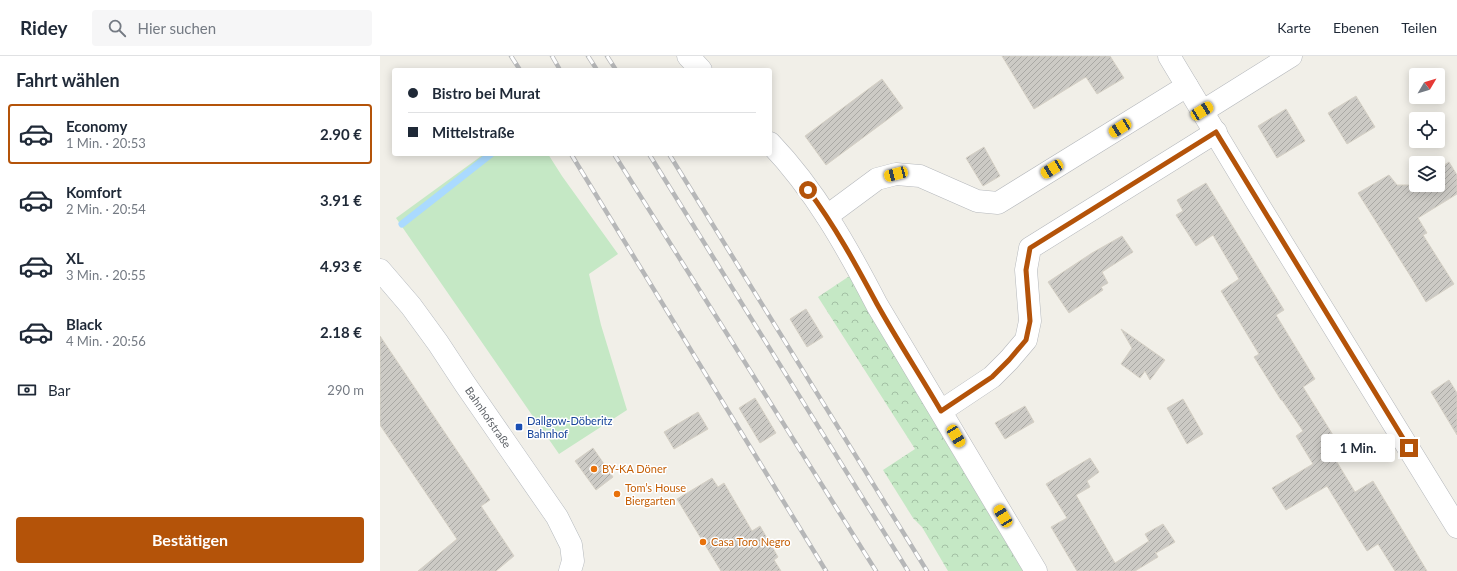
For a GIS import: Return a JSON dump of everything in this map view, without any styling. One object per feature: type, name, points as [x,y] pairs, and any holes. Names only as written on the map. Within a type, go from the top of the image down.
[{"type":"street","points":[[688,56],[699,68]]},
{"type":"street","points":[[1169,56],[1457,527]]},
{"type":"street","points":[[1202,111],[1292,56]]},
{"type":"street","points":[[827,216],[877,179],[896,174],[920,176],[977,201],[998,203],[1187,86]]},
{"type":"street","points":[[941,411],[992,377],[1026,340],[1030,321],[1026,270],[1030,248],[1216,132]]},
{"type":"street","points":[[772,145],[790,164],[827,216],[1036,571]]},
{"type":"street","name":"Bahnhofstraße","points":[[382,272],[411,306],[438,342],[465,384],[557,517],[571,545],[573,561],[570,571]]},
{"type":"green space","points":[[481,156],[549,156],[618,254],[589,274],[601,325],[627,410],[559,454],[396,218]]},
{"type":"green space","points":[[851,275],[940,432],[1023,571],[948,571],[922,527],[913,518],[883,470],[915,449],[818,297]]},
{"type":"building","points":[[1002,56],[1110,56],[1124,78],[1097,94],[1086,77],[1034,109]]},
{"type":"building","points":[[882,79],[903,108],[826,165],[805,136]]},
{"type":"building","points":[[1356,96],[1375,127],[1347,144],[1328,113]]},
{"type":"building","points":[[1286,109],[1305,141],[1277,158],[1258,126]]},
{"type":"building","points":[[984,147],[1000,176],[983,186],[966,158]]},
{"type":"building","points":[[1449,162],[1457,175],[1457,194],[1418,218],[1427,233],[1423,235],[1454,284],[1426,302],[1358,193],[1389,175],[1397,185],[1409,185],[1409,192],[1445,192],[1445,165]]},
{"type":"building","points":[[1206,183],[1284,310],[1276,315],[1315,379],[1303,387],[1341,448],[1332,454],[1355,492],[1373,481],[1427,571],[1395,571],[1378,544],[1367,551],[1327,486],[1286,510],[1272,488],[1313,464],[1296,436],[1303,431],[1281,400],[1254,357],[1259,354],[1221,291],[1239,279],[1213,235],[1196,246],[1176,215],[1183,211],[1177,200]]},
{"type":"building","points":[[1122,236],[1133,252],[1102,272],[1108,283],[1101,287],[1103,290],[1069,313],[1048,282],[1092,253]]},
{"type":"building","points":[[806,309],[823,337],[807,347],[790,319]]},
{"type":"building","points":[[1121,329],[1165,360],[1150,380],[1145,371],[1140,378],[1121,364],[1132,348]]},
{"type":"building","points":[[380,336],[490,500],[481,506],[514,556],[496,571],[418,571],[457,539],[380,425]]},
{"type":"building","points":[[1449,380],[1457,393],[1457,435],[1431,392]]},
{"type":"building","points":[[755,398],[776,433],[760,443],[739,408]]},
{"type":"building","points":[[1183,399],[1203,434],[1187,444],[1167,408]]},
{"type":"building","points":[[1025,406],[1034,422],[1005,439],[995,423]]},
{"type":"building","points":[[698,412],[708,429],[674,449],[664,432]]},
{"type":"building","name":"BY-KA Döner","points":[[593,448],[613,477],[596,490],[575,461]]},
{"type":"building","points":[[1090,458],[1099,472],[1087,481],[1090,487],[1076,495],[1115,563],[1149,541],[1145,534],[1163,524],[1175,542],[1156,553],[1155,552],[1158,557],[1135,571],[1077,571],[1051,527],[1067,518],[1046,484]]},
{"type":"building","points":[[712,478],[718,487],[724,483],[752,531],[760,526],[778,557],[774,560],[781,571],[721,571],[677,499]]},
{"type":"waterway","points":[[402,224],[488,156]]},
{"type":"railway","points":[[511,56],[519,68]]},
{"type":"railway","points":[[552,56],[559,68]]},
{"type":"railway","points":[[588,56],[596,68]]},
{"type":"railway","points":[[607,56],[615,68]]},
{"type":"railway","points":[[572,156],[826,571]]},
{"type":"railway","points":[[615,156],[876,571]]},
{"type":"railway","points":[[650,156],[908,571]]},
{"type":"railway","points":[[670,156],[927,571]]},
{"type":"place","name":"Dallgow-Döberitz Bahnhof","points":[[519,427]]},
{"type":"place","name":"BY-KA Döner","points":[[594,469]]},
{"type":"place","name":"Tom’s House Biergarten","points":[[617,494]]},
{"type":"place","name":"Casa Toro Negro","points":[[703,542]]},
{"type":"route","points":[[808,190],[827,216],[860,271],[877,305],[941,411],[992,377],[1026,340],[1030,321],[1026,270],[1030,248],[1216,132],[1255,199],[1409,448]]}]
